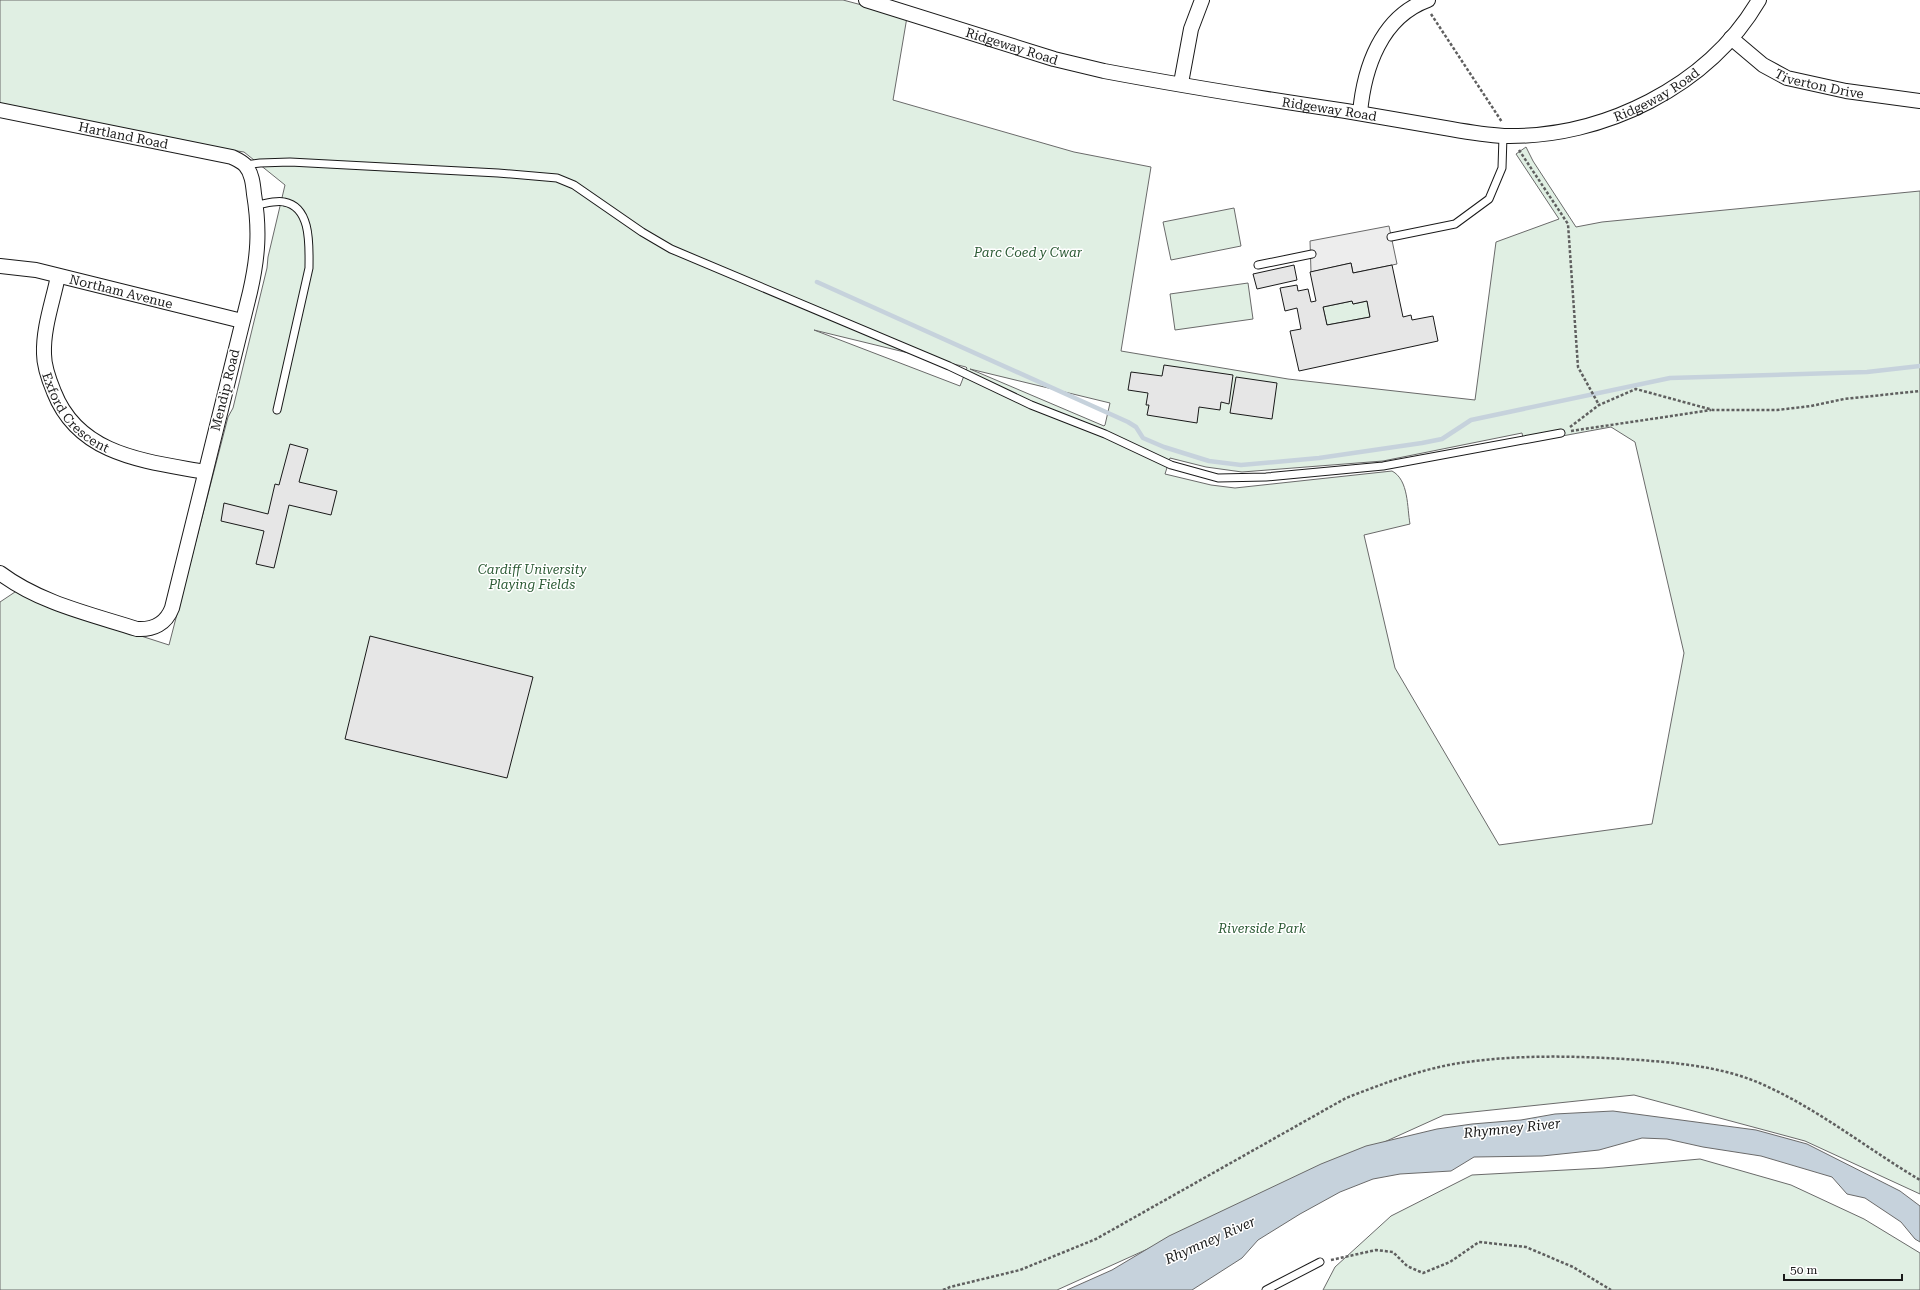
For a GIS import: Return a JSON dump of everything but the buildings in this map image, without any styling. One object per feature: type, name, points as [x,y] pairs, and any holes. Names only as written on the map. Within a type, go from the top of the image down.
[{"type":"street","name":"Ridgeway Road","points":[[866,0],[1054,60],[1127,75],[1506,136],[1556,132],[1614,117],[1651,100],[1683,81],[1703,65],[1731,38],[1759,0]]},
{"type":"street","points":[[1181,83],[1191,29],[1202,0]]},
{"type":"street","points":[[1360,113],[1367,71],[1378,45],[1398,19],[1408,10],[1425,1]]},
{"type":"street","name":"Tiverton Drive","points":[[1731,38],[1763,65],[1787,78],[1846,91],[1920,102]]},
{"type":"street","name":"Hartland Road","points":[[0,110],[232,157],[245,165]]},
{"type":"street","name":"Mendip Road","points":[[0,573],[24,588],[51,601],[137,629],[147,630],[160,624],[169,615],[258,254],[258,223],[256,205],[252,181],[245,165]]},
{"type":"street","name":"Northam Avenue","points":[[0,266],[25,268],[242,321]]},
{"type":"street","name":"Exford Crescent","points":[[58,276],[45,339],[44,354],[50,384],[57,401],[66,415],[92,440],[119,454],[135,459],[205,472]]},
{"type":"lane","points":[[1391,238],[1455,224],[1489,200],[1502,168],[1506,136]]},
{"type":"lane","points":[[245,165],[260,162],[290,162],[498,173],[565,180],[590,194],[642,232],[671,249],[949,366],[1031,405],[1105,434],[1171,464],[1218,478],[1266,477],[1383,466],[1561,433]]},
{"type":"lane","points":[[256,205],[284,202],[296,208],[305,221],[309,244],[309,268],[277,410]]},
{"type":"lane","points":[[1258,265],[1312,254]]},
{"type":"lane","points":[[1266,1290],[1320,1262]]},
{"type":"path","points":[[1425,1],[1506,136],[1568,224],[1578,367],[1599,405]]},
{"type":"path","points":[[1561,433],[1599,405],[1636,389],[1713,410]]},
{"type":"path","points":[[1561,433],[1713,410],[1777,410],[1811,406],[1844,399],[1920,391]]},
{"type":"path","points":[[943,1290],[1020,1270],[1096,1239],[1346,1098],[1383,1084],[1432,1069],[1460,1063],[1529,1056],[1593,1056],[1708,1068],[1728,1073],[1755,1081],[1781,1093],[1920,1180]]},
{"type":"path","points":[[1320,1262],[1376,1250],[1393,1252],[1407,1266],[1423,1273],[1450,1262],[1479,1242],[1526,1247],[1573,1266],[1611,1290]]},
{"type":"green space","points":[[0,0],[843,0],[907,17],[893,100],[1074,152],[1151,167],[1121,351],[1288,379],[1475,400],[1496,242],[1559,219],[1516,154],[1526,147],[1533,161],[1576,227],[1602,222],[1920,191],[1920,1194],[1805,1141],[1634,1095],[1444,1115],[1057,1290],[0,1290],[0,602],[18,590],[110,626],[169,645],[228,417],[233,408],[267,268],[268,257],[285,185],[244,152],[0,105]],"holes":[[[814,330],[966,367],[967,368],[960,386]],[[970,369],[1110,403],[1104,426]],[[1611,427],[1635,442],[1684,653],[1652,824],[1499,845],[1395,668],[1364,535],[1410,524],[1406,495],[1402,481],[1398,475],[1392,471],[1235,488],[1211,485],[1165,474],[1170,458],[1206,467],[1242,472],[1383,461],[1522,433],[1524,443]]]},
{"type":"green space","points":[[1234,208],[1241,246],[1171,260],[1163,222]]},
{"type":"green space","points":[[1248,283],[1253,319],[1175,330],[1170,294]]},
{"type":"green space","points":[[1352,301],[1353,304],[1367,301],[1370,317],[1327,325],[1323,307]]},
{"type":"green space","points":[[1700,1159],[1791,1185],[1864,1219],[1920,1253],[1920,1290],[1323,1290],[1335,1267],[1391,1216],[1472,1175],[1603,1168]]},
{"type":"shaded area","points":[[1389,226],[1397,264],[1353,273],[1351,263],[1311,272],[1310,241]]},
{"type":"water","name":"Rhymney River","points":[[1613,1111],[1756,1130],[1807,1144],[1900,1191],[1920,1206],[1920,1242],[1915,1239],[1901,1222],[1865,1198],[1847,1194],[1832,1177],[1761,1156],[1703,1147],[1667,1139],[1642,1138],[1599,1150],[1542,1156],[1474,1157],[1451,1171],[1400,1174],[1373,1179],[1340,1192],[1300,1214],[1258,1240],[1242,1258],[1192,1290],[1067,1290],[1112,1270],[1169,1236],[1321,1164],[1366,1146],[1437,1129],[1472,1124],[1521,1120],[1555,1114]]},
{"type":"waterway","points":[[817,282],[1128,422],[1136,427],[1143,438],[1164,447],[1209,461],[1241,465],[1319,458],[1442,439],[1471,420],[1670,378],[1867,372],[1920,366]]},
{"type":"park label","name":"Parc Coed y Cwar","points":[[1028,252]]},
{"type":"park label","name":"Cardiff University Playing Fields","points":[[532,576]]},
{"type":"park label","name":"Riverside Park","points":[[1262,928]]}]
